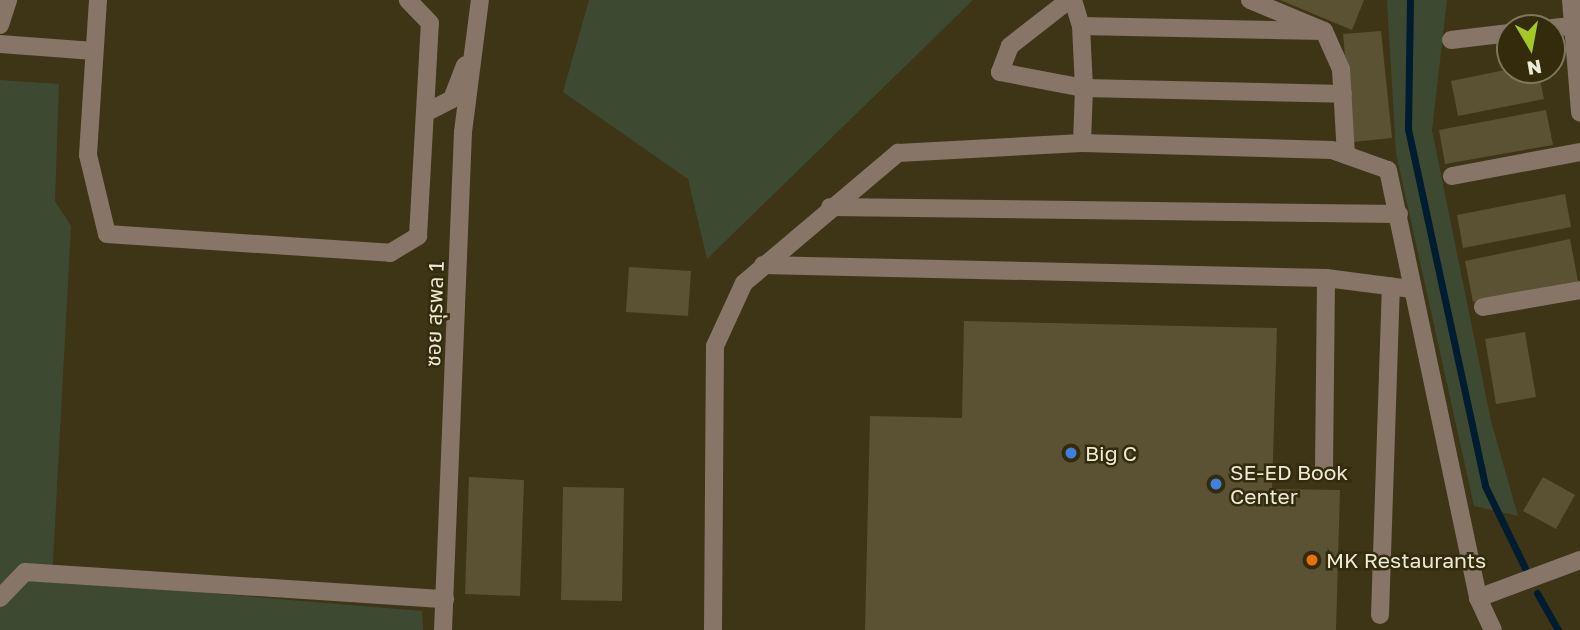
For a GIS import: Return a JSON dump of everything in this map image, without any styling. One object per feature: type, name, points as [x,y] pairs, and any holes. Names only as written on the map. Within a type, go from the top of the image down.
[{"type":"street","points":[[0,25],[8,0]]},
{"type":"street","points":[[98,0],[88,155],[107,233],[390,253],[418,236],[430,23],[408,0]]},
{"type":"street","name":"ซอย สุรพล 1","points":[[443,630],[464,132],[480,0]]},
{"type":"street","points":[[1082,144],[1084,88],[1081,26],[1071,0],[1010,47],[1000,72],[1084,88],[1342,94]]},
{"type":"street","points":[[1251,0],[1324,31],[1341,69],[1346,155]]},
{"type":"street","points":[[1566,23],[1578,81],[1580,113]]},
{"type":"street","points":[[1081,26],[1324,31]]},
{"type":"street","points":[[1451,40],[1496,35]]},
{"type":"street","points":[[425,113],[452,99],[475,37]]},
{"type":"street","points":[[0,44],[94,51]]},
{"type":"street","points":[[713,630],[715,346],[744,284],[830,207],[898,153],[1082,144],[1346,155],[1388,170],[1478,598],[1493,630]]},
{"type":"street","points":[[1452,176],[1580,152]]},
{"type":"street","points":[[830,207],[1399,214]]},
{"type":"street","points":[[763,265],[1326,278],[1412,289]]},
{"type":"street","points":[[1324,470],[1326,278]]},
{"type":"street","points":[[1380,615],[1391,286]]},
{"type":"street","points":[[1483,307],[1580,290]]},
{"type":"street","points":[[1478,598],[1580,559]]},
{"type":"street","points":[[0,598],[26,572],[445,599]]},
{"type":"green space","points":[[589,0],[973,0],[707,259],[688,179],[563,92]]},
{"type":"green space","points":[[1387,0],[1447,0],[1432,130],[1491,421],[1518,516],[1474,506],[1396,153]]},
{"type":"green space","points":[[0,80],[59,84],[55,201],[71,226],[52,580],[422,611],[423,630],[0,630]]},
{"type":"building","points":[[1280,0],[1364,0],[1352,30]]},
{"type":"building","points":[[1381,31],[1392,138],[1353,142],[1343,34]]},
{"type":"building","points":[[1496,72],[1496,84],[1541,84],[1544,99],[1458,116],[1451,81]]},
{"type":"building","points":[[1546,110],[1553,145],[1445,164],[1439,130]]},
{"type":"building","points":[[1565,194],[1571,227],[1463,248],[1457,215]]},
{"type":"building","points":[[1570,239],[1578,281],[1473,302],[1465,261]]},
{"type":"building","points":[[629,267],[691,271],[688,316],[626,312]]},
{"type":"building","name":"Big C","points":[[964,321],[1277,328],[1272,489],[1340,490],[1336,630],[865,630],[870,416],[962,418]]},
{"type":"building","points":[[1525,332],[1536,397],[1496,404],[1485,339]]},
{"type":"building","points":[[469,477],[524,480],[520,596],[465,594]]},
{"type":"building","points":[[1543,477],[1575,495],[1556,529],[1523,511]]},
{"type":"building","points":[[563,487],[624,488],[622,601],[561,600]]},
{"type":"waterway","points":[[1410,0],[1408,129],[1485,486],[1525,568]]},
{"type":"waterway","points":[[1537,593],[1558,630]]},
{"type":"place","name":"Big C","points":[[1071,453]]},
{"type":"place","name":"SE-ED Book Center","points":[[1216,484]]},
{"type":"place","name":"MK Restaurants","points":[[1312,560]]}]
